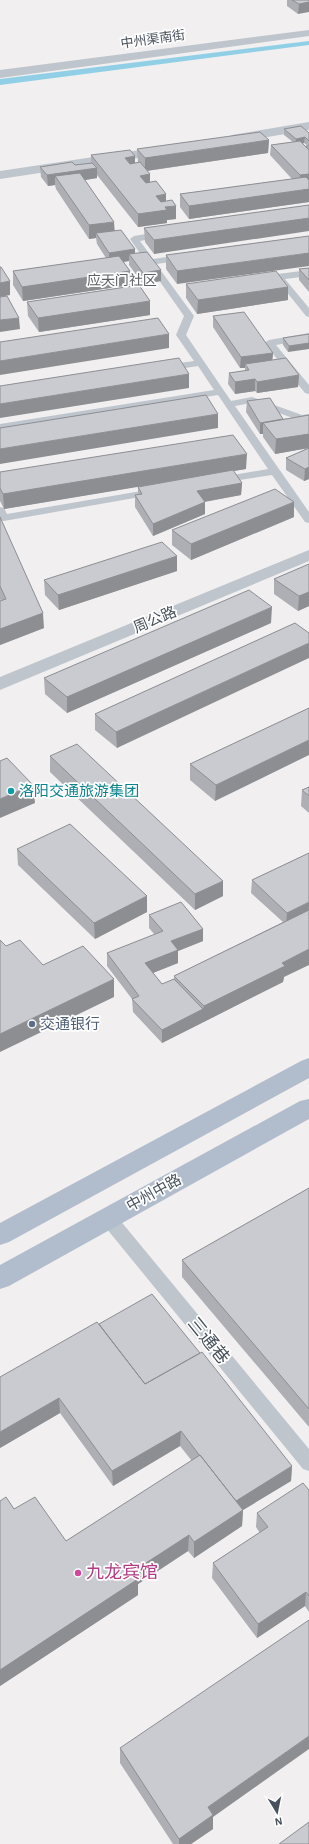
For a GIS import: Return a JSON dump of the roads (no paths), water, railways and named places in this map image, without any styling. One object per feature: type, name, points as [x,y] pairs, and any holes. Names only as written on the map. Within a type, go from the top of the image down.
[{"type":"main road","points":[[0,1235],[309,1067]]},
{"type":"main road","name":"中州中路","points":[[0,1278],[309,1108]]},
{"type":"street","name":"中州渠南街","points":[[0,74],[309,33]]},
{"type":"street","points":[[223,141],[309,126]]},
{"type":"street","points":[[0,175],[176,149]]},
{"type":"street","name":"周公路","points":[[0,684],[309,555]]},
{"type":"lane","points":[[172,232],[134,239],[150,262],[176,292],[189,316],[182,335],[309,520]]},
{"type":"lane","points":[[150,262],[196,256]]},
{"type":"lane","points":[[256,280],[309,273]]},
{"type":"lane","points":[[279,277],[309,314]]},
{"type":"lane","points":[[309,336],[269,343],[309,391]]},
{"type":"lane","points":[[154,370],[200,363]]},
{"type":"lane","points":[[0,427],[221,392]]},
{"type":"lane","points":[[229,404],[252,400],[301,418],[309,417]]},
{"type":"lane","points":[[235,437],[250,435]]},
{"type":"lane","points":[[213,482],[275,471]]},
{"type":"lane","points":[[0,510],[4,518],[167,490]]},
{"type":"lane","name":"三通巷","points":[[108,1218],[309,1463]]},
{"type":"water","points":[[309,41],[309,45],[0,85],[0,79]]},
{"type":"place","name":"洛阳交通旅游集团","points":[[11,791]]},
{"type":"place","name":"交通银行","points":[[32,1024]]},
{"type":"place","name":"九龙宾馆","points":[[78,1573]]},
{"type":"district","name":"应天门社区","points":[[122,281]]}]
